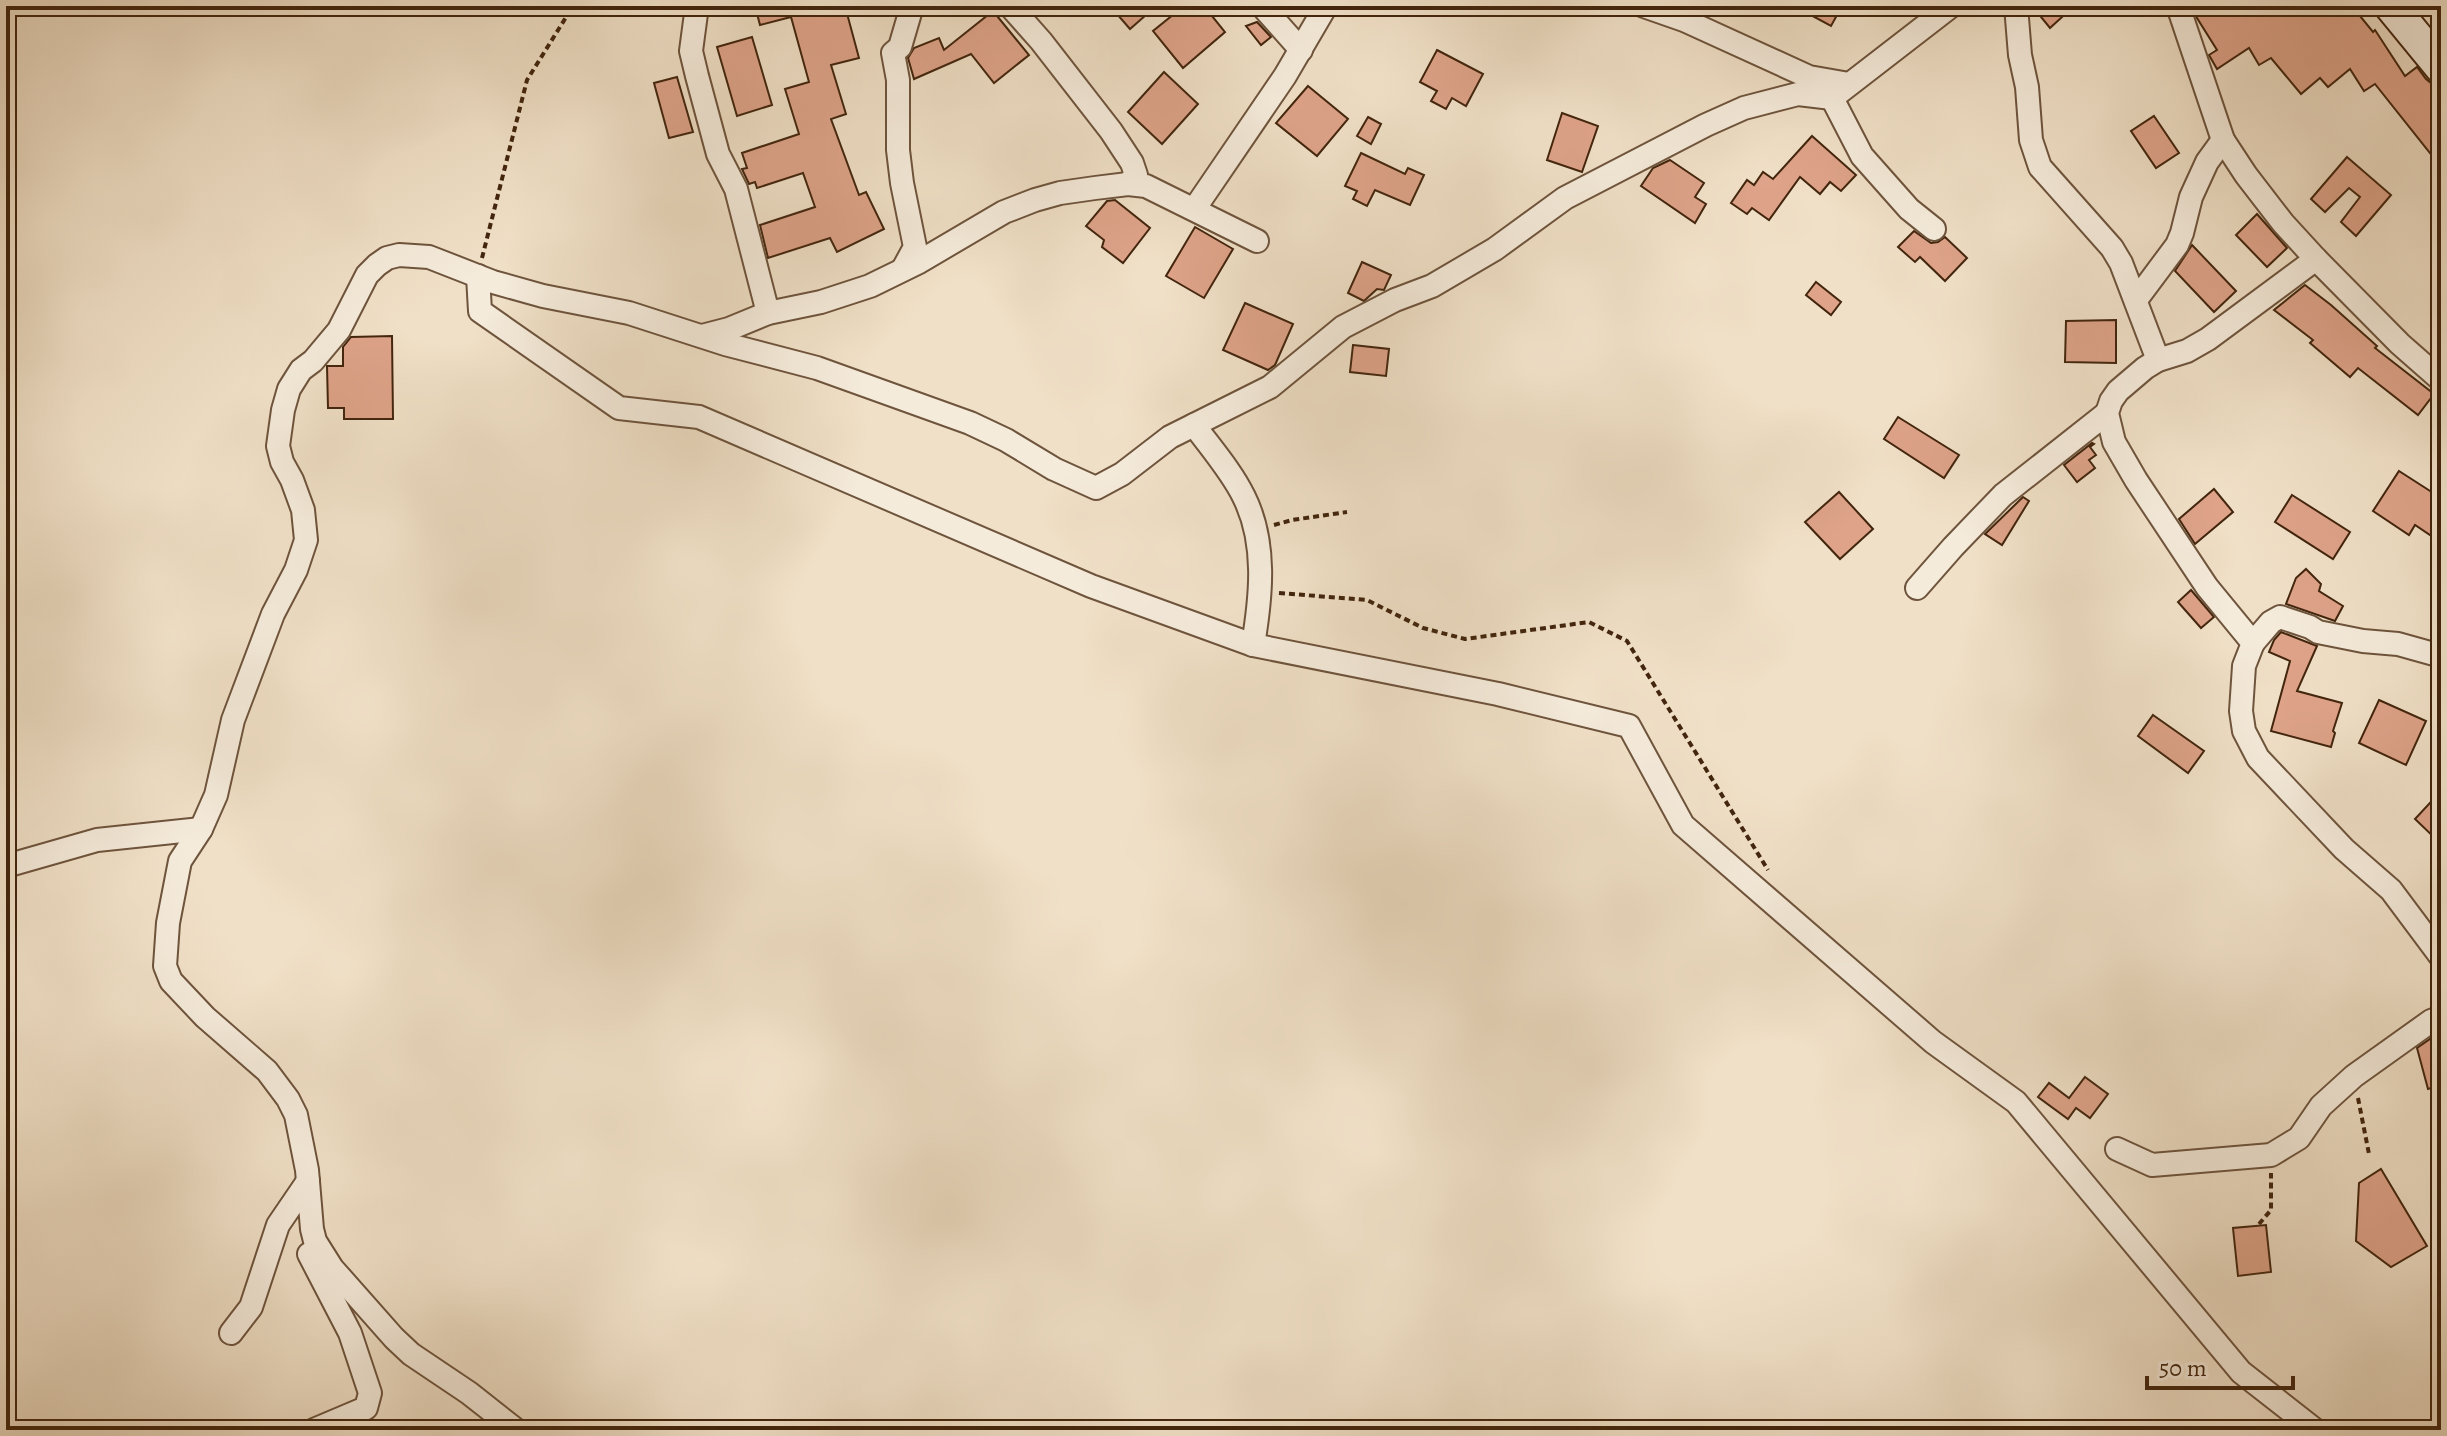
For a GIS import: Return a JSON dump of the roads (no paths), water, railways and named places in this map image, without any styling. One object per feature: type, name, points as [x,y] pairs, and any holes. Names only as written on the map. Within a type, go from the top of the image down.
[{"type":"main road","points":[[2391,6],[2437,54]]},
{"type":"street","points":[[697,6],[691,51],[718,154],[736,189],[768,313]]},
{"type":"street","points":[[903,269],[915,247],[898,150],[898,80],[893,53],[900,47],[912,6]]},
{"type":"street","points":[[1010,6],[1041,41],[1126,153],[1136,175],[1128,184]]},
{"type":"street","points":[[1262,6],[1301,50]]},
{"type":"street","points":[[1195,208],[1245,137],[1326,6]]},
{"type":"street","points":[[1644,6],[1684,20],[1841,91],[1862,156],[1909,209],[1934,229]]},
{"type":"street","points":[[516,1430],[469,1393],[411,1354],[343,1281],[315,1241],[300,1129],[288,1099],[267,1071],[177,989],[165,966],[169,914],[180,861],[201,829],[216,795],[233,720],[273,614],[296,570],[306,540],[303,510],[278,446],[283,410],[294,379],[339,330],[367,275],[387,258],[399,255],[429,257],[543,296],[629,313],[725,344],[817,368],[946,413],[1006,440],[1054,469],[1096,488],[1122,474],[1170,437],[1270,387],[1343,327],[1395,300],[1432,286],[1495,249],[1565,198],[1744,108],[1798,94],[1841,91],[1951,6]]},
{"type":"street","points":[[2016,6],[2031,140],[2040,167],[2112,248],[2121,263],[2158,360]]},
{"type":"street","points":[[2178,6],[2223,140],[2255,188],[2316,259],[2400,344],[2441,380]]},
{"type":"street","points":[[2136,300],[2180,239],[2191,197],[2207,162],[2223,140]]},
{"type":"street","points":[[702,336],[768,313],[849,294],[887,279],[1018,206],[1060,193],[1128,184],[1146,186],[1257,241]]},
{"type":"street","points":[[2253,643],[2207,587],[2136,480],[2114,442],[2107,413],[2118,391],[2138,373],[2158,360],[2187,351],[2208,339],[2316,259]]},
{"type":"street","points":[[478,276],[480,311],[619,408],[699,417],[1091,586],[1253,645],[1498,694],[1629,726],[1683,825],[1933,1042],[2016,1102],[2241,1372],[2315,1430]]},
{"type":"street","points":[[1917,588],[2003,495],[2107,413]]},
{"type":"street","points":[[1194,425],[1244,497],[1257,531],[1261,591],[1253,645]]},
{"type":"street","points":[[2441,656],[2398,644],[2318,632],[2280,617],[2271,622],[2253,643],[2244,666],[2241,711],[2244,731],[2258,758],[2344,849],[2391,890],[2441,957]]},
{"type":"street","points":[[6,866],[97,840],[201,829]]},
{"type":"street","points":[[2117,1149],[2152,1165],[2271,1155],[2299,1138],[2321,1106],[2354,1076],[2441,1017]]},
{"type":"street","points":[[231,1333],[251,1307],[278,1225],[308,1181]]},
{"type":"street","points":[[308,1181],[297,1231],[350,1333],[370,1393],[366,1408],[314,1430]]}]
